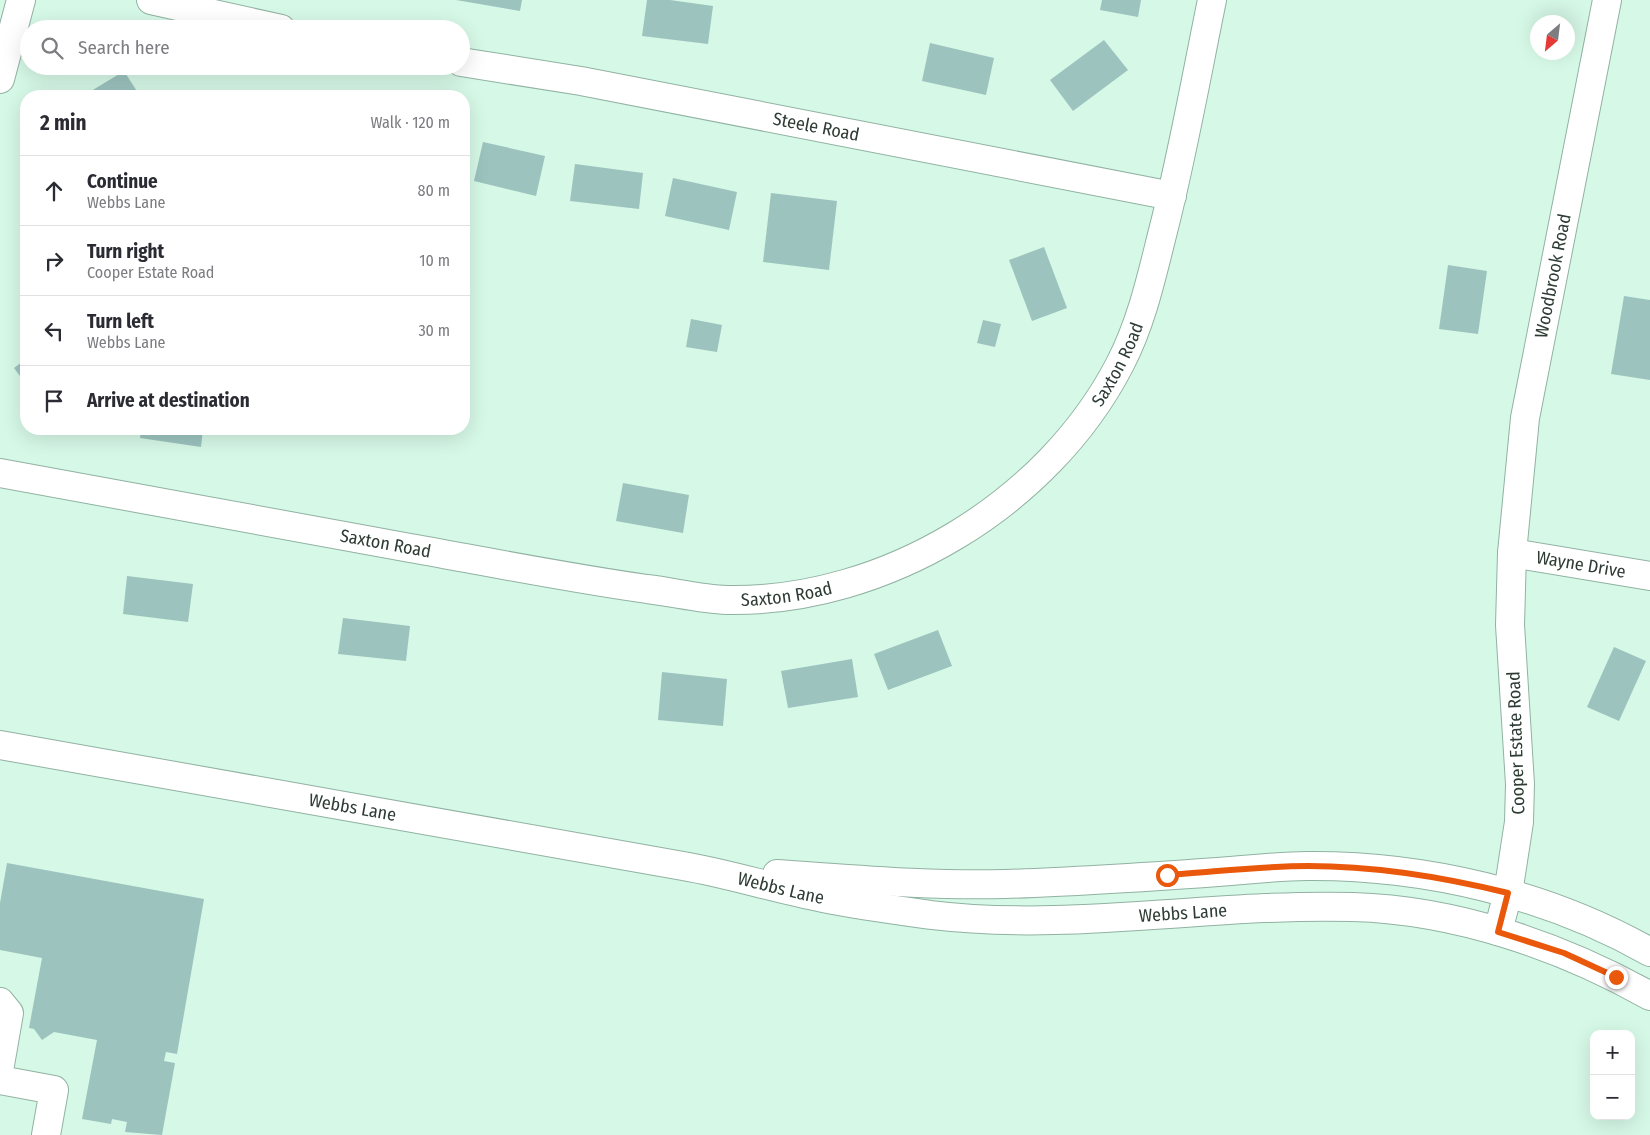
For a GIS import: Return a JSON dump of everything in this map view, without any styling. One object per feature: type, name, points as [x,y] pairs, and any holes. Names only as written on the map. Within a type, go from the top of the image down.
[{"type":"street","points":[[0,79],[21,0]]},
{"type":"street","points":[[152,0],[241,20]]},
{"type":"street","name":"Saxton Road","points":[[0,473],[606,583],[726,600],[816,592],[867,576],[927,552],[983,518],[1034,478],[1094,407],[1120,364],[1143,309],[1172,196],[1212,0]]},
{"type":"street","name":"Woodbrook Road","points":[[1512,553],[1525,418],[1606,0]]},
{"type":"street","name":"Steele Road","points":[[470,63],[581,81],[1172,196]]},
{"type":"street","name":"Wayne Drive","points":[[1512,553],[1650,576]]},
{"type":"street","name":"Cooper Estate Road","points":[[1498,932],[1508,893],[1520,822],[1520,784],[1510,625],[1512,553]]},
{"type":"street","name":"Webbs Lane","points":[[0,745],[704,869],[824,898],[930,915],[990,921],[1354,907],[1410,912],[1498,932],[1564,953],[1616,977],[1650,996]]},
{"type":"street","name":"Webbs Lane","points":[[704,869],[894,881],[1003,884],[1308,866],[1378,869],[1457,881],[1508,893],[1568,913],[1650,952]]},
{"type":"street","points":[[0,1002],[9,1013],[0,1065]]},
{"type":"street","points":[[0,1080],[54,1090],[46,1135]]},
{"type":"building","points":[[456,0],[522,0],[520,11]]},
{"type":"building","points":[[647,0],[670,0],[713,6],[708,44],[642,36]]},
{"type":"building","points":[[1102,0],[1141,0],[1138,17],[1100,10]]},
{"type":"building","points":[[1104,40],[1128,70],[1073,111],[1050,80]]},
{"type":"building","points":[[930,43],[994,58],[986,95],[922,81]]},
{"type":"building","points":[[117,75],[127,75],[136,90],[93,90]]},
{"type":"building","points":[[483,142],[545,156],[536,196],[474,181]]},
{"type":"building","points":[[575,164],[643,173],[639,209],[570,201]]},
{"type":"building","points":[[673,178],[737,192],[729,230],[665,216]]},
{"type":"building","points":[[771,193],[837,201],[829,270],[763,262]]},
{"type":"building","points":[[1044,247],[1067,308],[1032,321],[1009,260]]},
{"type":"building","points":[[1448,265],[1487,271],[1478,334],[1439,329]]},
{"type":"building","points":[[1624,296],[1650,300],[1650,380],[1611,374]]},
{"type":"building","points":[[691,319],[722,325],[717,352],[686,347]]},
{"type":"building","points":[[983,320],[1001,324],[995,347],[977,343]]},
{"type":"building","points":[[20,364],[20,376],[14,368]]},
{"type":"building","points":[[140,435],[202,435],[201,447],[140,438]]},
{"type":"building","points":[[623,483],[689,495],[683,533],[616,521]]},
{"type":"building","points":[[127,576],[193,584],[188,622],[123,614]]},
{"type":"building","points":[[343,618],[410,626],[406,661],[338,654]]},
{"type":"building","points":[[938,630],[952,666],[888,690],[874,654]]},
{"type":"building","points":[[1614,647],[1646,661],[1619,721],[1587,707]]},
{"type":"building","points":[[852,659],[858,697],[788,708],[781,671]]},
{"type":"building","points":[[662,672],[727,679],[723,726],[658,720]]},
{"type":"building","points":[[7,863],[204,899],[177,1054],[166,1052],[164,1061],[175,1063],[162,1135],[125,1132],[127,1122],[112,1119],[111,1124],[82,1119],[97,1040],[54,1032],[42,1040],[34,1029],[29,1028],[42,958],[0,950],[0,903]]},
{"type":"route","points":[[1167,875],[1308,866],[1378,869],[1457,881],[1508,893],[1498,932],[1564,953],[1616,977]]}]
